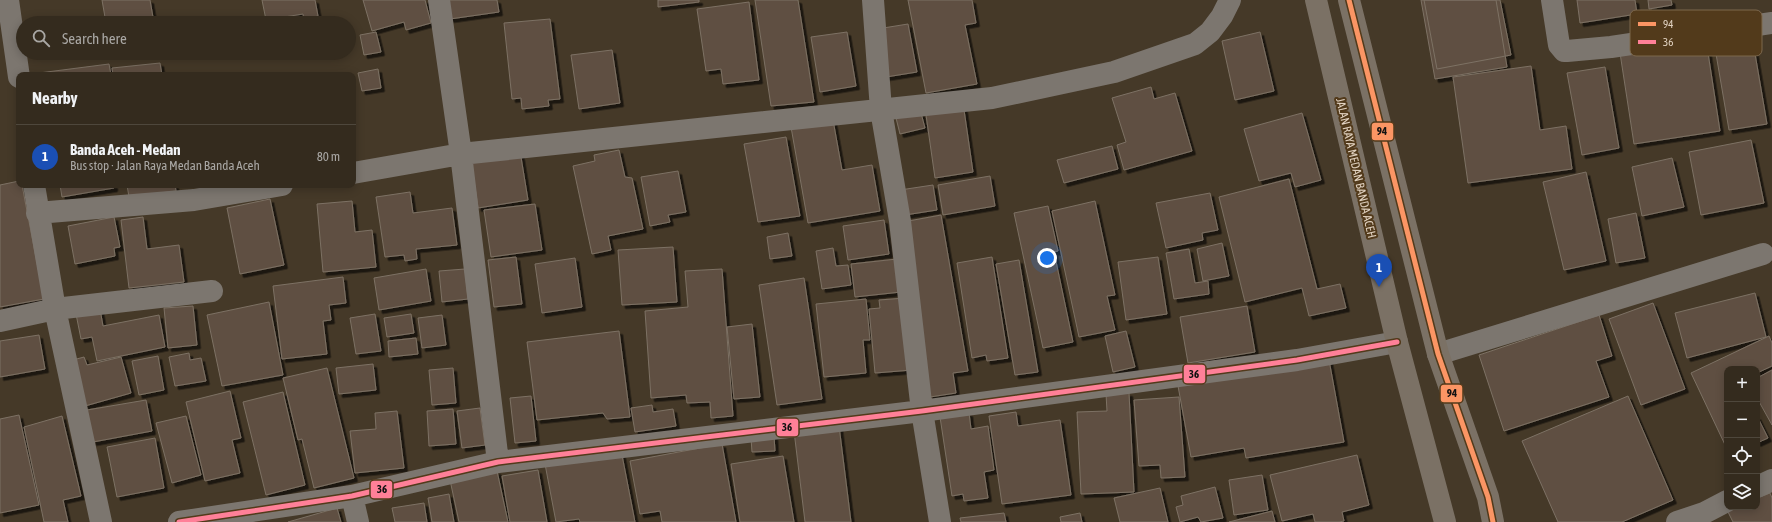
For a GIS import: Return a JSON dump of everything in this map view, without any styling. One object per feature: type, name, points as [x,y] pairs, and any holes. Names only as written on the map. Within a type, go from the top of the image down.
[{"type":"highway","name":"JALAN RAYA MEDAN BANDA ACEH","points":[[1316,0],[1397,342],[1445,522]]},
{"type":"highway","points":[[1349,0],[1438,354],[1488,497],[1493,522]]},
{"type":"street","points":[[8,0],[16,56]]},
{"type":"street","points":[[439,0],[461,154],[498,462]]},
{"type":"street","points":[[873,0],[880,110],[900,221],[922,412],[940,522]]},
{"type":"street","points":[[356,172],[461,154],[992,98],[1114,72],[1195,44],[1210,32],[1222,16],[1230,0]]},
{"type":"street","points":[[1552,0],[1559,45],[1564,51],[1630,44]]},
{"type":"street","points":[[1762,24],[1772,23]]},
{"type":"street","points":[[17,60],[18,72]]},
{"type":"street","points":[[34,188],[55,309],[101,522]]},
{"type":"street","points":[[38,213],[194,200],[264,188]]},
{"type":"street","points":[[1438,354],[1763,254]]},
{"type":"street","points":[[0,321],[55,309],[212,291]]},
{"type":"street","points":[[179,522],[352,496],[498,462],[922,412],[1297,360],[1397,342]]},
{"type":"street","points":[[1760,486],[1772,480]]},
{"type":"street","points":[[352,496],[358,522]]},
{"type":"street","points":[[1677,522],[1704,513],[1724,503]]},
{"type":"building","points":[[102,0],[150,0],[153,16],[105,16]]},
{"type":"building","points":[[262,0],[315,0],[318,16],[303,16],[303,14],[291,16],[265,16]]},
{"type":"building","points":[[363,0],[425,0],[431,23],[406,30],[404,22],[372,31]]},
{"type":"building","points":[[446,0],[497,0],[499,12],[450,19]]},
{"type":"building","points":[[658,0],[699,0],[699,2],[658,7]]},
{"type":"building","points":[[755,0],[798,0],[814,102],[771,106]]},
{"type":"building","points":[[908,0],[972,0],[976,23],[965,25],[977,84],[926,93]]},
{"type":"building","points":[[1421,0],[1496,0],[1507,67],[1435,79]]},
{"type":"building","points":[[1424,0],[1500,0],[1511,55],[1437,69]]},
{"type":"building","points":[[1577,0],[1635,0],[1636,10],[1630,10],[1630,15],[1580,23]]},
{"type":"building","points":[[1648,0],[1671,0],[1672,5],[1649,9]]},
{"type":"building","points":[[749,2],[759,80],[723,84],[721,69],[706,71],[697,9]]},
{"type":"building","points":[[550,19],[560,99],[548,100],[549,106],[522,109],[521,98],[512,99],[504,23]]},
{"type":"building","points":[[908,24],[917,72],[886,77],[877,29]]},
{"type":"building","points":[[376,32],[381,52],[364,55],[360,35]]},
{"type":"building","points":[[847,32],[856,86],[820,92],[811,37]]},
{"type":"building","points":[[1260,32],[1274,91],[1235,100],[1222,41]]},
{"type":"building","points":[[612,50],[620,103],[579,109],[571,55]]},
{"type":"building","points":[[1630,51],[1630,56],[1708,56],[1720,131],[1634,144],[1620,53]]},
{"type":"building","points":[[1716,56],[1755,56],[1767,124],[1729,130]]},
{"type":"building","points":[[160,63],[162,72],[113,72],[112,68]]},
{"type":"building","points":[[109,64],[110,72],[47,72]]},
{"type":"building","points":[[1531,66],[1540,130],[1566,126],[1572,169],[1468,183],[1453,77]]},
{"type":"building","points":[[1605,67],[1619,148],[1582,155],[1567,73]]},
{"type":"building","points":[[378,69],[381,88],[362,91],[358,73]]},
{"type":"building","points":[[1151,87],[1154,99],[1175,93],[1192,151],[1124,170],[1117,145],[1126,142],[1112,98]]},
{"type":"building","points":[[963,103],[973,172],[935,178],[925,108]]},
{"type":"building","points":[[921,113],[925,128],[900,134],[896,118]]},
{"type":"building","points":[[1302,113],[1321,180],[1295,187],[1291,173],[1259,181],[1244,129]]},
{"type":"building","points":[[833,120],[842,170],[872,165],[880,211],[808,223],[791,127]]},
{"type":"building","points":[[786,137],[800,216],[758,222],[744,144]]},
{"type":"building","points":[[1751,140],[1764,203],[1701,215],[1689,152]]},
{"type":"building","points":[[1112,146],[1118,169],[1064,183],[1057,160]]},
{"type":"building","points":[[619,150],[625,177],[632,178],[643,229],[608,236],[611,250],[592,254],[573,166],[595,161],[594,155]]},
{"type":"building","points":[[520,151],[528,200],[478,208],[471,159]]},
{"type":"building","points":[[1672,158],[1684,207],[1642,216],[1632,167]]},
{"type":"building","points":[[678,171],[686,212],[668,215],[670,222],[650,226],[641,177]]},
{"type":"building","points":[[1586,172],[1606,261],[1564,270],[1543,182]]},
{"type":"building","points":[[990,176],[995,206],[943,215],[938,185]]},
{"type":"building","points":[[1289,179],[1317,289],[1340,284],[1346,308],[1309,316],[1302,288],[1245,302],[1219,197]]},
{"type":"building","points":[[16,182],[16,188],[23,188],[44,299],[0,307],[0,185]]},
{"type":"building","points":[[933,185],[937,210],[905,215],[900,190]]},
{"type":"building","points":[[60,188],[114,188],[62,197]]},
{"type":"building","points":[[128,188],[176,188],[176,191],[129,197]]},
{"type":"building","points":[[410,192],[413,213],[452,208],[457,245],[416,249],[417,259],[405,261],[404,255],[385,257],[376,197]]},
{"type":"building","points":[[1210,193],[1218,230],[1202,233],[1203,240],[1166,248],[1156,203]]},
{"type":"building","points":[[270,199],[284,265],[240,274],[227,208]]},
{"type":"building","points":[[352,201],[355,232],[372,230],[376,267],[323,272],[317,204]]},
{"type":"building","points":[[1095,201],[1115,295],[1107,296],[1115,330],[1079,337],[1052,211]]},
{"type":"building","points":[[535,204],[542,250],[491,257],[484,210]]},
{"type":"building","points":[[1048,206],[1058,251],[1054,252],[1073,342],[1043,348],[1014,213]]},
{"type":"building","points":[[1636,213],[1645,258],[1616,263],[1608,219]]},
{"type":"building","points":[[941,215],[968,371],[953,373],[956,393],[930,397],[903,222]]},
{"type":"building","points":[[114,217],[120,247],[114,248],[115,256],[75,264],[68,226]]},
{"type":"building","points":[[143,217],[147,249],[179,245],[184,282],[129,288],[121,220]]},
{"type":"building","points":[[884,220],[889,254],[848,260],[843,226]]},
{"type":"building","points":[[788,233],[792,256],[770,259],[767,237]]},
{"type":"building","points":[[1222,243],[1229,276],[1203,281],[1197,249]]},
{"type":"building","points":[[673,247],[677,302],[622,305],[618,250]]},
{"type":"building","points":[[833,248],[836,266],[848,265],[851,285],[822,289],[816,251]]},
{"type":"building","points":[[1189,249],[1195,283],[1208,281],[1209,294],[1174,299],[1166,253]]},
{"type":"building","points":[[516,257],[522,304],[494,307],[488,260]]},
{"type":"building","points":[[992,257],[1008,358],[987,361],[986,355],[972,358],[957,263]]},
{"type":"building","points":[[1158,257],[1167,314],[1126,320],[1118,262]]},
{"type":"building","points":[[575,258],[582,307],[542,313],[535,264]]},
{"type":"building","points":[[897,259],[901,292],[855,297],[851,264]]},
{"type":"building","points":[[1019,260],[1038,372],[1015,375],[996,264]]},
{"type":"building","points":[[426,269],[431,301],[379,310],[374,278]]},
{"type":"building","points":[[465,269],[468,299],[442,302],[439,271]]},
{"type":"building","points":[[722,269],[733,416],[711,418],[710,402],[687,403],[686,395],[651,398],[645,311],[688,307],[685,271]]},
{"type":"building","points":[[343,277],[346,303],[329,305],[331,320],[323,321],[327,354],[282,359],[273,286]]},
{"type":"building","points":[[804,278],[822,399],[777,405],[759,285]]},
{"type":"building","points":[[1755,293],[1766,337],[1687,358],[1675,313]]},
{"type":"building","points":[[905,298],[912,370],[875,373],[869,309],[880,308],[879,300]]},
{"type":"building","points":[[866,299],[870,340],[863,340],[866,373],[824,377],[816,304]]},
{"type":"building","points":[[269,302],[283,375],[222,386],[207,315]]},
{"type":"building","points":[[1653,303],[1685,389],[1641,405],[1609,319]]},
{"type":"building","points":[[193,306],[197,345],[168,348],[164,308]]},
{"type":"building","points":[[1247,306],[1255,352],[1188,363],[1180,317]]},
{"type":"building","points":[[100,309],[103,326],[159,315],[165,347],[97,361],[92,337],[81,339],[76,314]]},
{"type":"building","points":[[375,314],[381,351],[356,354],[350,318]]},
{"type":"building","points":[[411,314],[414,333],[387,337],[384,318]]},
{"type":"building","points":[[442,315],[446,345],[422,348],[418,318]]},
{"type":"building","points":[[1599,315],[1612,356],[1596,361],[1609,397],[1504,431],[1479,355]]},
{"type":"building","points":[[752,324],[760,397],[734,399],[727,327]]},
{"type":"building","points":[[619,331],[630,417],[607,419],[603,413],[537,420],[527,342]]},
{"type":"building","points":[[1126,331],[1135,367],[1113,372],[1105,336]]},
{"type":"building","points":[[39,335],[45,369],[0,377],[0,341]]},
{"type":"building","points":[[1769,336],[1772,343],[1772,366],[1760,372],[1760,366],[1724,366],[1724,443],[1691,373]]},
{"type":"building","points":[[416,338],[418,354],[389,357],[388,341]]},
{"type":"building","points":[[189,353],[190,360],[201,358],[206,381],[175,386],[169,357]]},
{"type":"building","points":[[158,356],[164,390],[139,395],[132,361]]},
{"type":"building","points":[[84,357],[87,365],[121,357],[131,393],[85,406],[73,360]]},
{"type":"building","points":[[1329,360],[1344,442],[1246,458],[1244,448],[1191,457],[1178,386]]},
{"type":"building","points":[[373,364],[376,390],[339,394],[336,368]]},
{"type":"building","points":[[327,368],[354,478],[314,488],[302,439],[298,440],[283,378]]},
{"type":"building","points":[[453,368],[456,403],[432,405],[429,370]]},
{"type":"building","points":[[1772,370],[1772,425],[1760,403],[1760,376]]},
{"type":"building","points":[[230,391],[241,438],[232,440],[240,473],[205,481],[186,402]]},
{"type":"building","points":[[283,392],[305,485],[266,495],[243,402]]},
{"type":"building","points":[[1129,393],[1134,492],[1081,494],[1077,412],[1107,411],[1106,394]]},
{"type":"building","points":[[531,396],[536,441],[515,443],[510,398]]},
{"type":"building","points":[[1628,396],[1673,500],[1622,522],[1558,522],[1522,441]]},
{"type":"building","points":[[1179,397],[1185,477],[1161,478],[1160,465],[1139,466],[1134,400]]},
{"type":"building","points":[[146,400],[152,431],[93,442],[87,410]]},
{"type":"building","points":[[652,405],[653,412],[673,409],[676,426],[635,432],[631,408]]},
{"type":"building","points":[[480,408],[485,445],[462,448],[457,411]]},
{"type":"building","points":[[453,409],[456,444],[429,446],[427,411]]},
{"type":"building","points":[[397,411],[404,468],[355,473],[350,431],[376,429],[375,413]]},
{"type":"building","points":[[1016,412],[1018,426],[1060,420],[1071,495],[1002,504],[989,416]]},
{"type":"building","points":[[969,413],[971,429],[988,426],[994,470],[984,472],[988,498],[964,501],[963,494],[952,496],[940,417]]},
{"type":"building","points":[[19,415],[39,505],[0,513],[0,419]]},
{"type":"building","points":[[62,416],[81,496],[63,500],[68,522],[44,522],[24,427]]},
{"type":"building","points":[[186,416],[201,475],[172,483],[156,423]]},
{"type":"building","points":[[1760,422],[1768,438],[1760,442]]},
{"type":"building","points":[[839,426],[851,522],[805,522],[794,431]]},
{"type":"building","points":[[774,436],[775,451],[752,452],[751,438]]},
{"type":"building","points":[[155,438],[164,488],[117,497],[107,447]]},
{"type":"building","points":[[722,444],[736,522],[662,522],[660,511],[640,514],[630,461]]},
{"type":"building","points":[[621,450],[635,522],[580,522],[579,519],[556,522],[545,464]]},
{"type":"building","points":[[1357,455],[1369,505],[1342,512],[1344,521],[1339,522],[1315,522],[1313,514],[1282,521],[1270,475]]},
{"type":"building","points":[[783,456],[794,522],[740,522],[731,464]]},
{"type":"building","points":[[538,470],[547,522],[510,522],[502,476]]},
{"type":"building","points":[[497,471],[508,522],[459,522],[450,480]]},
{"type":"building","points":[[1262,475],[1268,510],[1234,515],[1229,480]]},
{"type":"building","points":[[1215,487],[1223,518],[1201,522],[1198,517],[1180,522],[1176,507],[1183,505],[1181,496]]},
{"type":"building","points":[[1160,488],[1168,522],[1120,522],[1114,498]]},
{"type":"building","points":[[1770,493],[1772,498],[1772,522],[1733,522],[1727,510],[1760,510],[1760,497]]},
{"type":"building","points":[[449,494],[454,522],[432,522],[428,498]]},
{"type":"building","points":[[424,503],[427,522],[395,522],[392,508]]},
{"type":"building","points":[[337,508],[341,522],[288,522]]},
{"type":"building","points":[[1272,511],[1275,522],[1229,522]]},
{"type":"building","points":[[1004,513],[1006,522],[961,522],[960,518]]},
{"type":"building","points":[[1080,513],[1082,522],[1061,522],[1060,517]]},
{"type":"transit line","name":"94","points":[[1349,0],[1438,354],[1488,497],[1493,522]]},
{"type":"transit line","name":"36","points":[[179,522],[352,496],[498,462],[922,411],[1297,360],[1397,342]]},
{"type":"place","name":"Banda Aceh - Medan","points":[[1379,287]]}]
